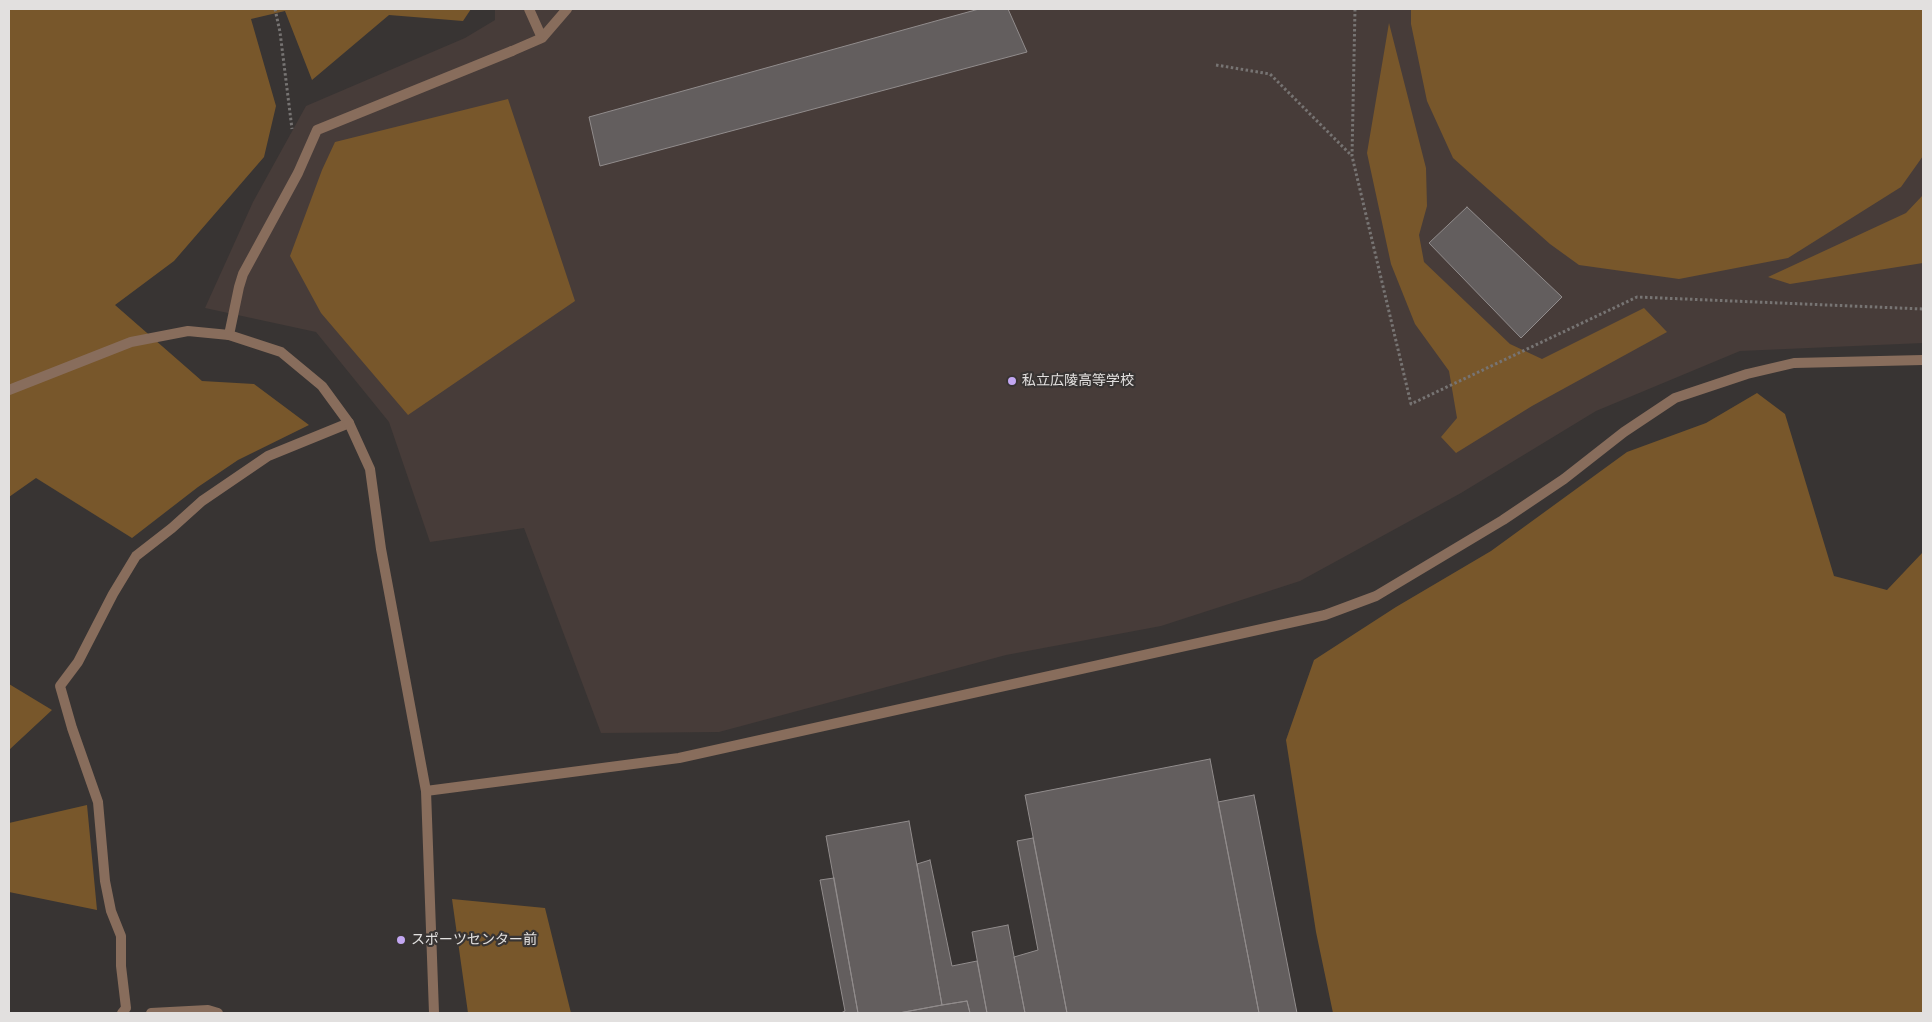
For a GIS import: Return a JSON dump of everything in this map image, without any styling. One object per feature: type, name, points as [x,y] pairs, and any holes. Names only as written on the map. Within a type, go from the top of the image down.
[{"type":"street","points":[[529,9],[542,38]]},
{"type":"street","points":[[229,335],[243,274],[298,173],[316,130],[512,52],[542,38],[567,9]]},
{"type":"street","points":[[9,390],[131,342],[188,331],[229,335],[281,352],[322,386],[349,424],[370,469],[381,548],[426,791],[434,1013]]},
{"type":"street","points":[[426,791],[679,758],[1325,615],[1376,596],[1503,520],[1564,479],[1624,432],[1675,398],[1747,374],[1794,363],[1923,360]]},
{"type":"street","points":[[122,1013],[126,1008],[121,966],[121,936],[111,911],[105,881],[98,802],[72,728],[60,686],[78,662],[113,594],[136,556],[172,528],[202,501],[268,456],[349,424]]},
{"type":"street","points":[[151,1013],[208,1010],[218,1013]]},
{"type":"path","points":[[275,9],[280,32],[293,136]]},
{"type":"path","points":[[1355,9],[1352,156],[1411,404],[1637,297],[1923,309]]},
{"type":"path","points":[[1216,65],[1270,74],[1352,156]]},
{"type":"shaded area","points":[[9,9],[471,9],[463,21],[389,15],[312,80],[285,11],[251,19],[276,106],[264,157],[174,261],[115,305],[202,381],[254,384],[309,425],[238,460],[198,487],[132,538],[36,478],[9,497]]},
{"type":"shaded area","name":"私立広陵高等学校","points":[[495,9],[1923,9],[1923,343],[1740,351],[1596,411],[1461,493],[1300,581],[1161,626],[1006,655],[719,732],[601,733],[524,528],[430,542],[389,422],[316,332],[205,308],[253,202],[306,106],[465,38],[495,20]]},
{"type":"shaded area","points":[[1411,9],[1923,9],[1923,156],[1901,187],[1788,258],[1679,279],[1579,265],[1550,244],[1453,158],[1427,101],[1411,24]]},
{"type":"shaded area","points":[[1389,23],[1426,168],[1427,206],[1419,235],[1424,262],[1510,344],[1542,359],[1644,308],[1667,332],[1532,406],[1456,453],[1441,437],[1457,418],[1449,371],[1415,324],[1391,264],[1367,153]]},
{"type":"shaded area","points":[[508,99],[575,301],[408,415],[321,313],[290,256],[322,170],[335,142]]},
{"type":"shaded area","points":[[1923,195],[1923,263],[1790,284],[1768,277],[1906,213]]},
{"type":"shaded area","points":[[1757,393],[1785,414],[1834,576],[1887,590],[1923,552],[1923,1013],[1333,1013],[1316,932],[1286,740],[1314,660],[1396,607],[1491,551],[1627,452],[1706,423]]},
{"type":"shaded area","points":[[9,684],[52,710],[9,750]]},
{"type":"shaded area","points":[[87,805],[97,910],[9,892],[9,823]]},
{"type":"shaded area","points":[[452,899],[545,908],[571,1013],[468,1013]]},
{"type":"building","points":[[979,9],[1008,9],[1027,52],[600,166],[589,117]]},
{"type":"building","points":[[1467,207],[1562,297],[1521,338],[1429,243]]},
{"type":"building","points":[[1210,759],[1259,1013],[1067,1013],[1025,795]]},
{"type":"building","points":[[1254,795],[1297,1013],[1259,1013],[1218,802]]},
{"type":"building","points":[[909,821],[942,1005],[899,1013],[858,1013],[826,836]]},
{"type":"building","points":[[1033,838],[1067,1013],[1025,1013],[1014,957],[1038,950],[1017,841]]},
{"type":"building","points":[[930,860],[952,966],[977,961],[987,1013],[970,1013],[967,1001],[942,1005],[917,864]]},
{"type":"building","points":[[834,878],[858,1013],[841,1013],[845,1011],[820,880]]},
{"type":"building","points":[[1008,925],[1025,1013],[987,1013],[972,932]]},
{"type":"building","points":[[967,1001],[970,1013],[899,1013],[942,1005]]},
{"type":"place","name":"私立広陵高等学校","points":[[1012,381]]},
{"type":"place","name":"スポーツセンター前","points":[[401,940]]}]
